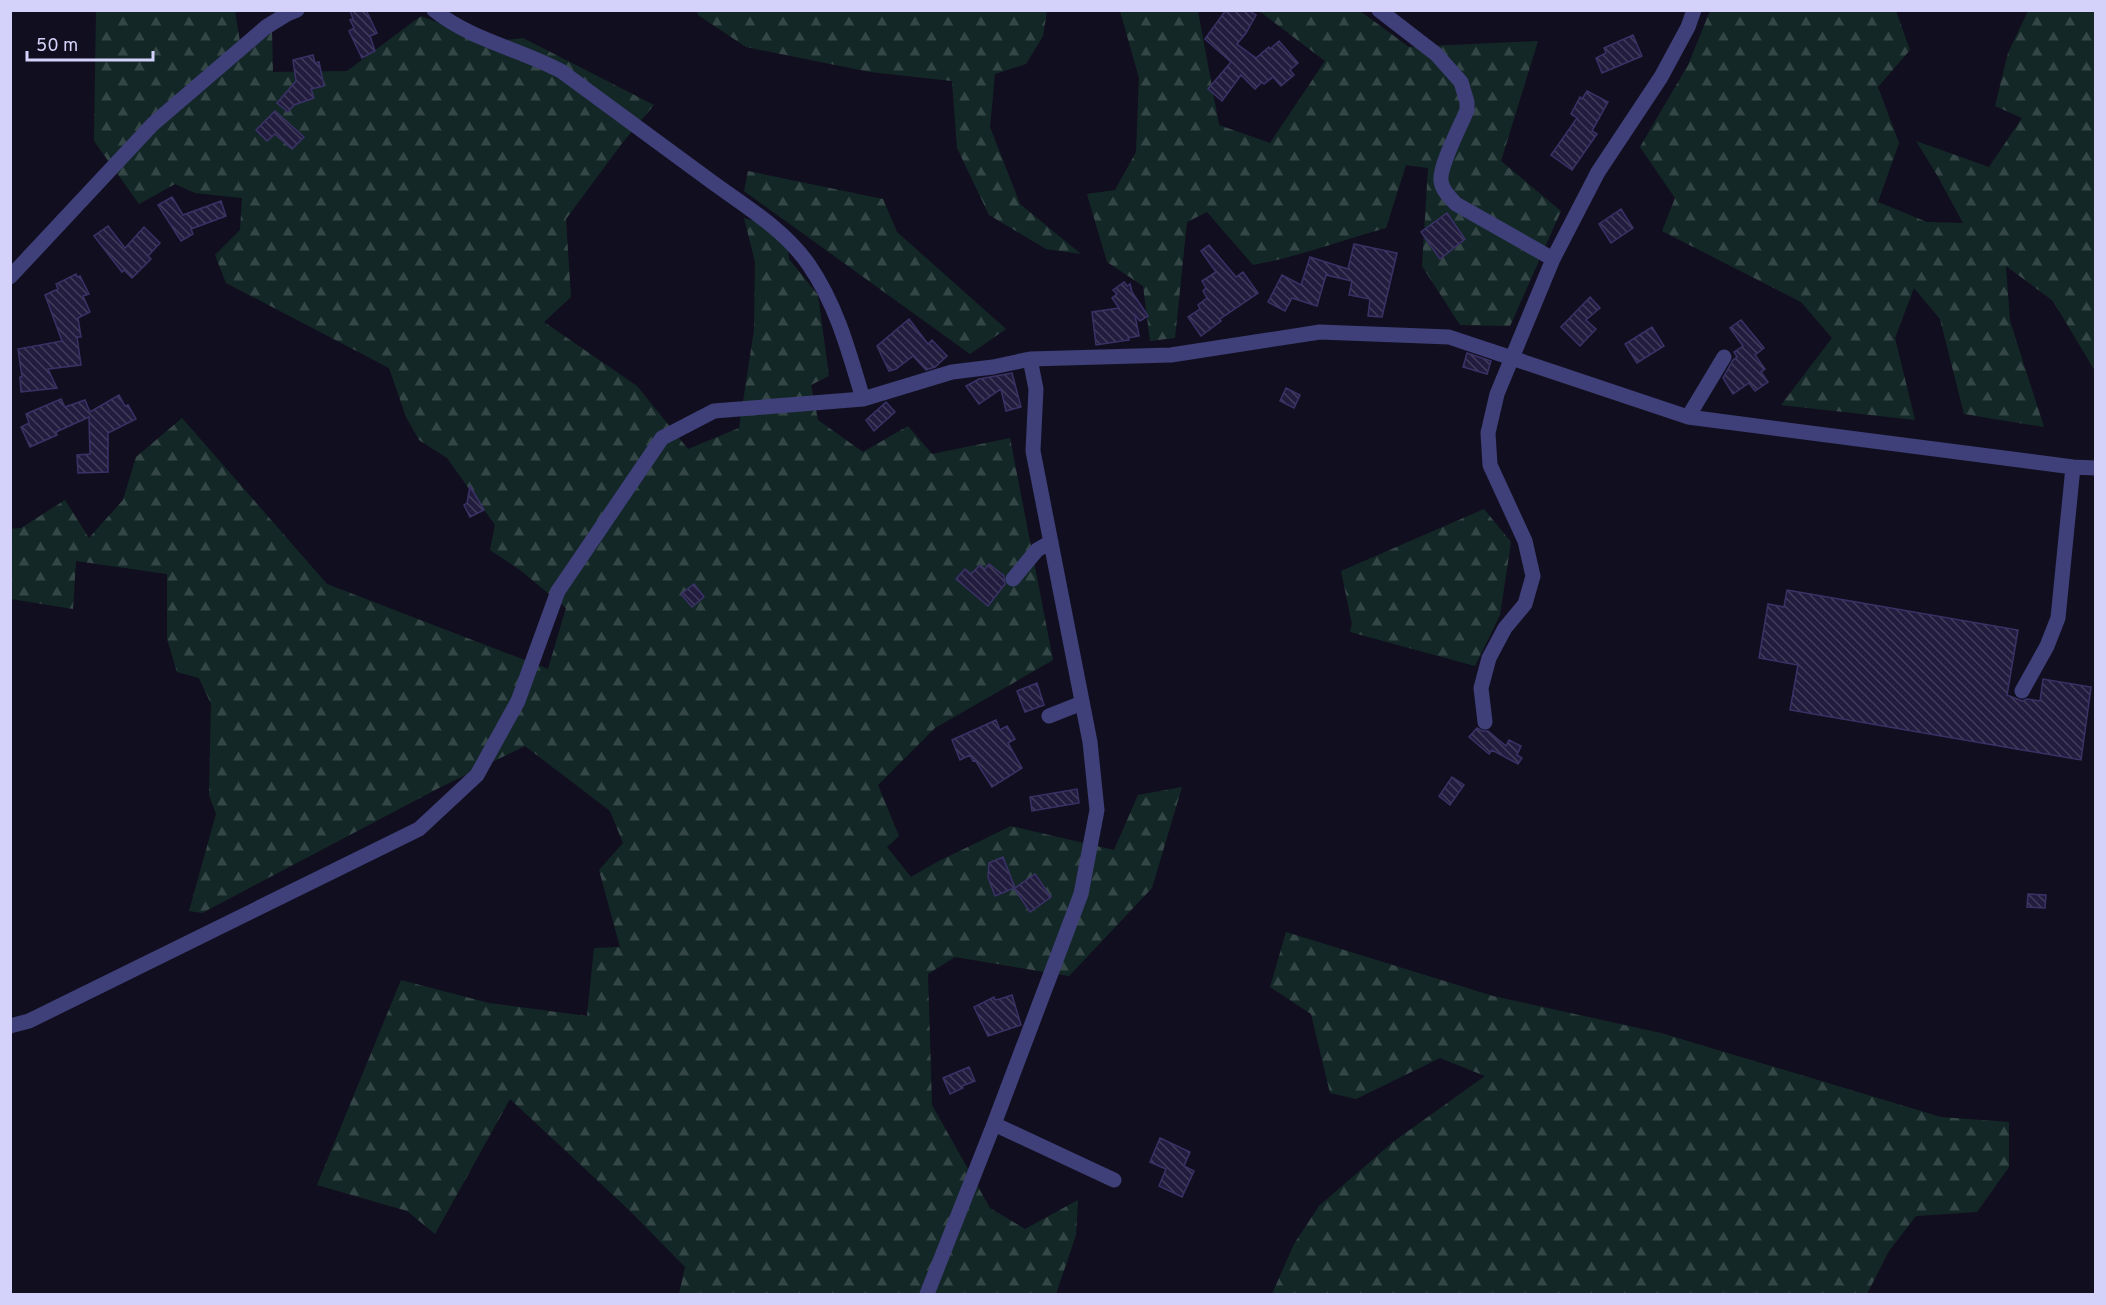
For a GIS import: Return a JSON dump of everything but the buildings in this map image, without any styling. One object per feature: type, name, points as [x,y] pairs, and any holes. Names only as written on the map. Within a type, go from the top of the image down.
[{"type":"street","points":[[10,277],[153,124],[266,27],[297,10]]},
{"type":"street","points":[[434,10],[463,29],[536,58],[561,71],[747,208],[788,241],[808,264],[831,303],[844,333],[863,399]]},
{"type":"street","points":[[1379,10],[1437,54],[1461,82],[1467,110],[1443,168],[1441,182],[1447,195],[1456,204],[1553,259]]},
{"type":"street","points":[[1485,722],[1481,688],[1489,658],[1505,628],[1525,604],[1533,576],[1525,541],[1490,465],[1488,433],[1497,394],[1553,259],[1598,172],[1661,77],[1688,27],[1694,10]]},
{"type":"street","points":[[10,1026],[29,1021],[419,829],[477,775],[518,700],[558,591],[662,438],[714,411],[863,399],[952,372],[993,367],[1030,359],[1172,354],[1320,332],[1449,337],[1689,417],[2073,467],[2096,468]]},
{"type":"street","points":[[1689,417],[1724,357]]},
{"type":"street","points":[[927,1294],[1081,894],[1097,810],[1090,742],[1033,451],[1036,389],[1030,359]]},
{"type":"street","points":[[2022,691],[2047,646],[2058,618],[2073,467]]},
{"type":"street","points":[[1013,579],[1037,550],[1051,542]]},
{"type":"street","points":[[1049,716],[1082,703]]},
{"type":"street","points":[[994,1124],[1114,1180]]},
{"type":"green space","points":[[96,11],[235,11],[240,42],[272,31],[273,72],[347,71],[421,16],[488,42],[523,38],[654,105],[623,142],[566,219],[571,297],[544,322],[637,386],[688,449],[739,428],[754,330],[755,262],[744,218],[786,231],[789,259],[818,295],[829,376],[811,385],[818,420],[863,452],[908,426],[932,454],[1010,438],[1053,660],[935,728],[878,785],[899,836],[887,847],[911,877],[1011,826],[1114,850],[1138,795],[1182,787],[1152,888],[1069,976],[955,957],[928,974],[932,1105],[990,1208],[1025,1229],[1078,1200],[1076,1235],[1056,1294],[679,1294],[685,1267],[630,1211],[510,1099],[435,1234],[407,1211],[317,1185],[401,980],[489,1003],[587,1016],[594,948],[620,947],[599,870],[623,843],[610,811],[525,746],[437,789],[202,913],[189,911],[216,814],[209,795],[211,704],[199,678],[177,672],[167,639],[167,574],[76,561],[73,609],[11,599],[10,529],[21,528],[65,500],[89,538],[123,500],[136,457],[182,418],[327,584],[548,669],[566,608],[520,570],[490,550],[495,525],[447,458],[419,440],[406,417],[389,368],[226,283],[215,255],[240,230],[242,198],[195,193],[175,184],[139,204],[94,141]]},
{"type":"green space","points":[[697,11],[1047,11],[1043,36],[1026,64],[995,74],[990,127],[1020,204],[1081,254],[1046,249],[989,215],[957,148],[952,81],[870,72],[746,47],[698,15]]},
{"type":"green space","points":[[1120,11],[1198,11],[1219,125],[1270,143],[1325,61],[1259,11],[1360,11],[1409,47],[1538,41],[1501,161],[1561,211],[1510,326],[1460,325],[1422,266],[1428,168],[1406,165],[1386,228],[1287,258],[1253,265],[1207,212],[1187,222],[1175,338],[1150,341],[1143,286],[1107,262],[1087,194],[1115,190],[1136,152],[1139,78]]},
{"type":"green space","points":[[1710,11],[1896,11],[1910,50],[1878,87],[1899,143],[1878,202],[1927,222],[1963,223],[1916,141],[1989,167],[2022,118],[1995,106],[2008,53],[2028,11],[2095,11],[2095,371],[2053,301],[2006,266],[2010,321],[2044,427],[1964,414],[1940,319],[1914,288],[1895,338],[1915,420],[1781,405],[1832,338],[1801,302],[1662,231],[1675,198],[1640,147],[1688,65]]},
{"type":"green space","points":[[748,171],[883,199],[897,232],[1006,329],[970,354],[744,191]]},
{"type":"green space","points":[[1484,509],[1511,542],[1500,615],[1475,666],[1350,632],[1352,624],[1341,571]]},
{"type":"green space","points":[[1286,932],[1493,996],[1661,1033],[1941,1117],[2009,1122],[2009,1167],[1977,1212],[1916,1216],[1889,1251],[1867,1294],[1272,1294],[1294,1244],[1319,1206],[1393,1142],[1485,1076],[1440,1058],[1356,1099],[1330,1093],[1311,1014],[1270,987]]}]
